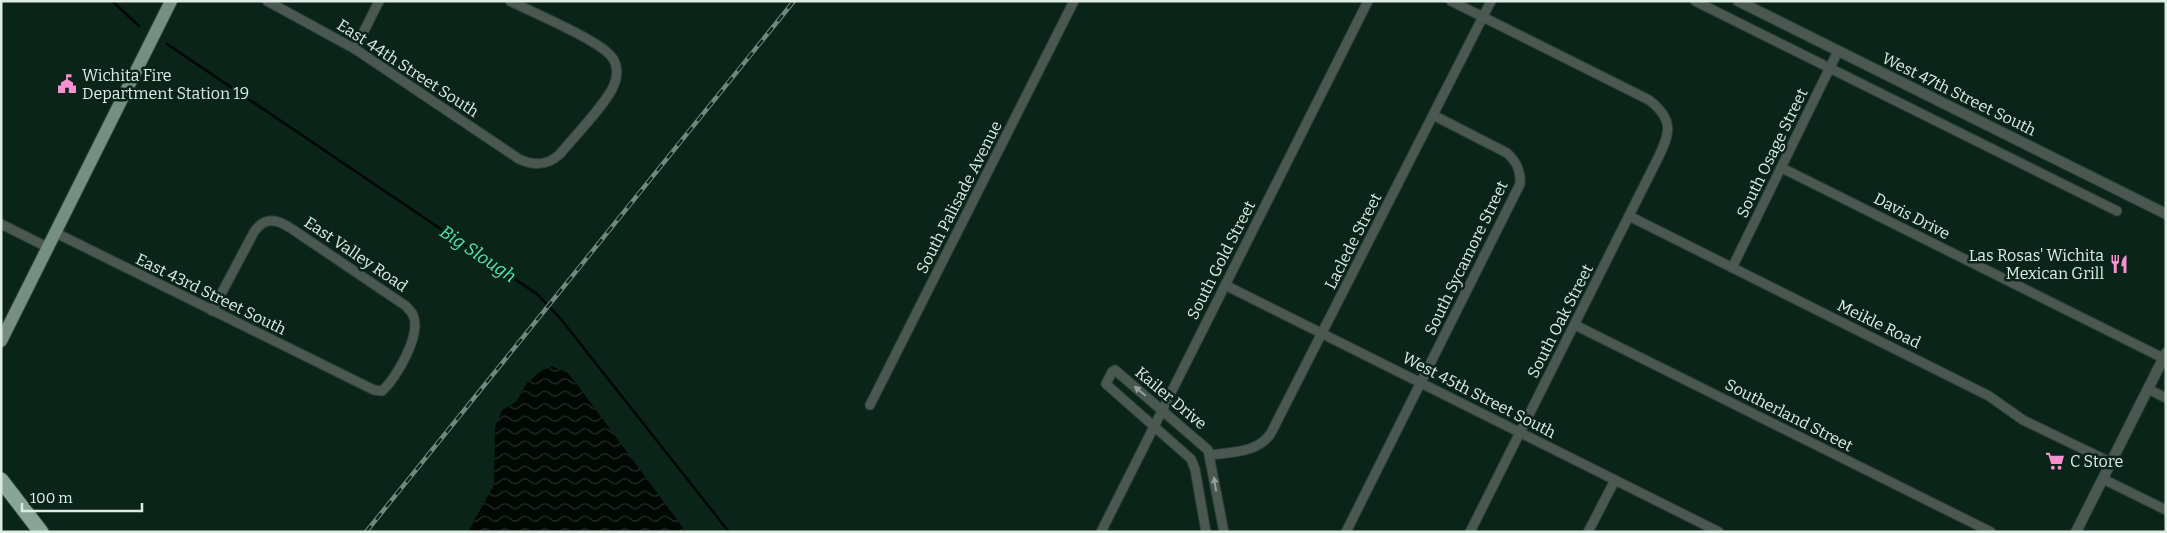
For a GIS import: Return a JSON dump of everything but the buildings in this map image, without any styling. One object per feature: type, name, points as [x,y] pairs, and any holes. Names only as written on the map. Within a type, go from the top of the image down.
[{"type":"highway","points":[[1,480],[40,532]]},
{"type":"main road","points":[[1,341],[171,1]]},
{"type":"street","name":"East 44th Street South","points":[[266,1],[355,49],[505,149],[530,164],[538,165],[553,161],[585,124],[614,86],[617,74],[616,66],[611,55],[590,40],[510,1]]},
{"type":"street","points":[[355,49],[379,1]]},
{"type":"street","name":"South Palisade Avenue","points":[[870,406],[1074,1]]},
{"type":"street","name":"South Gold Street","points":[[1101,532],[1368,1]]},
{"type":"street","points":[[1451,1],[1483,17]]},
{"type":"street","name":"Laclede Street","points":[[1210,455],[1252,449],[1264,442],[1283,413],[1491,1]]},
{"type":"street","points":[[1696,1],[2117,211]]},
{"type":"street","name":"West 47th Street South","points":[[1738,1],[2166,214]]},
{"type":"street","name":"South Oak Street","points":[[1470,532],[1665,144],[1669,129],[1667,121],[1657,106],[1649,100],[1483,17]]},
{"type":"street","name":"South Osage Street","points":[[1732,268],[1838,51]]},
{"type":"street","name":"South Sycamore Street","points":[[1346,532],[1519,188],[1521,177],[1516,164],[1507,152],[1433,115]]},
{"type":"street","name":"Davis Drive","points":[[1782,168],[2165,356]]},
{"type":"street","name":"Meikle Road","points":[[1629,216],[1989,396],[2023,420],[2112,463]]},
{"type":"street","name":"East Valley Road","points":[[212,311],[259,224],[271,220],[280,221],[406,306],[413,315]]},
{"type":"street","points":[[1,224],[49,248]]},
{"type":"street","name":"East 43rd Street South","points":[[56,233],[374,390],[382,391],[387,386],[408,351],[415,324],[413,315]]},
{"type":"street","name":"West 45th Street South","points":[[1225,285],[1713,530]]},
{"type":"street","name":"Southerland Street","points":[[1575,325],[1990,532]]},
{"type":"street","points":[[2076,532],[2165,356]]},
{"type":"street","name":"Kailer Drive","points":[[1206,532],[1193,464],[1182,450],[1106,384],[1115,370],[1205,446],[1210,455]]},
{"type":"street","points":[[2148,390],[2166,398]]},
{"type":"street","points":[[1210,455],[1224,532]]},
{"type":"street","points":[[2104,479],[2166,510]]},
{"type":"street","points":[[1588,532],[1615,480]]},
{"type":"water","points":[[552,366],[568,373],[686,532],[468,532],[494,485],[495,427],[502,410],[516,402],[527,383],[541,371]]},
{"type":"waterway","name":"Big Slough","points":[[112,1],[139,26]]},
{"type":"waterway","name":"Big Slough","points":[[167,44],[537,294],[560,318],[729,532]]},
{"type":"railway","points":[[366,532],[794,1]]},
{"type":"place","name":"Wichita Fire Department Station 19","points":[[67,84]]},
{"type":"place","name":"Las Rosas' Wichita Mexican Grill","points":[[2119,264]]},
{"type":"place","name":"C Store","points":[[2055,461]]}]
